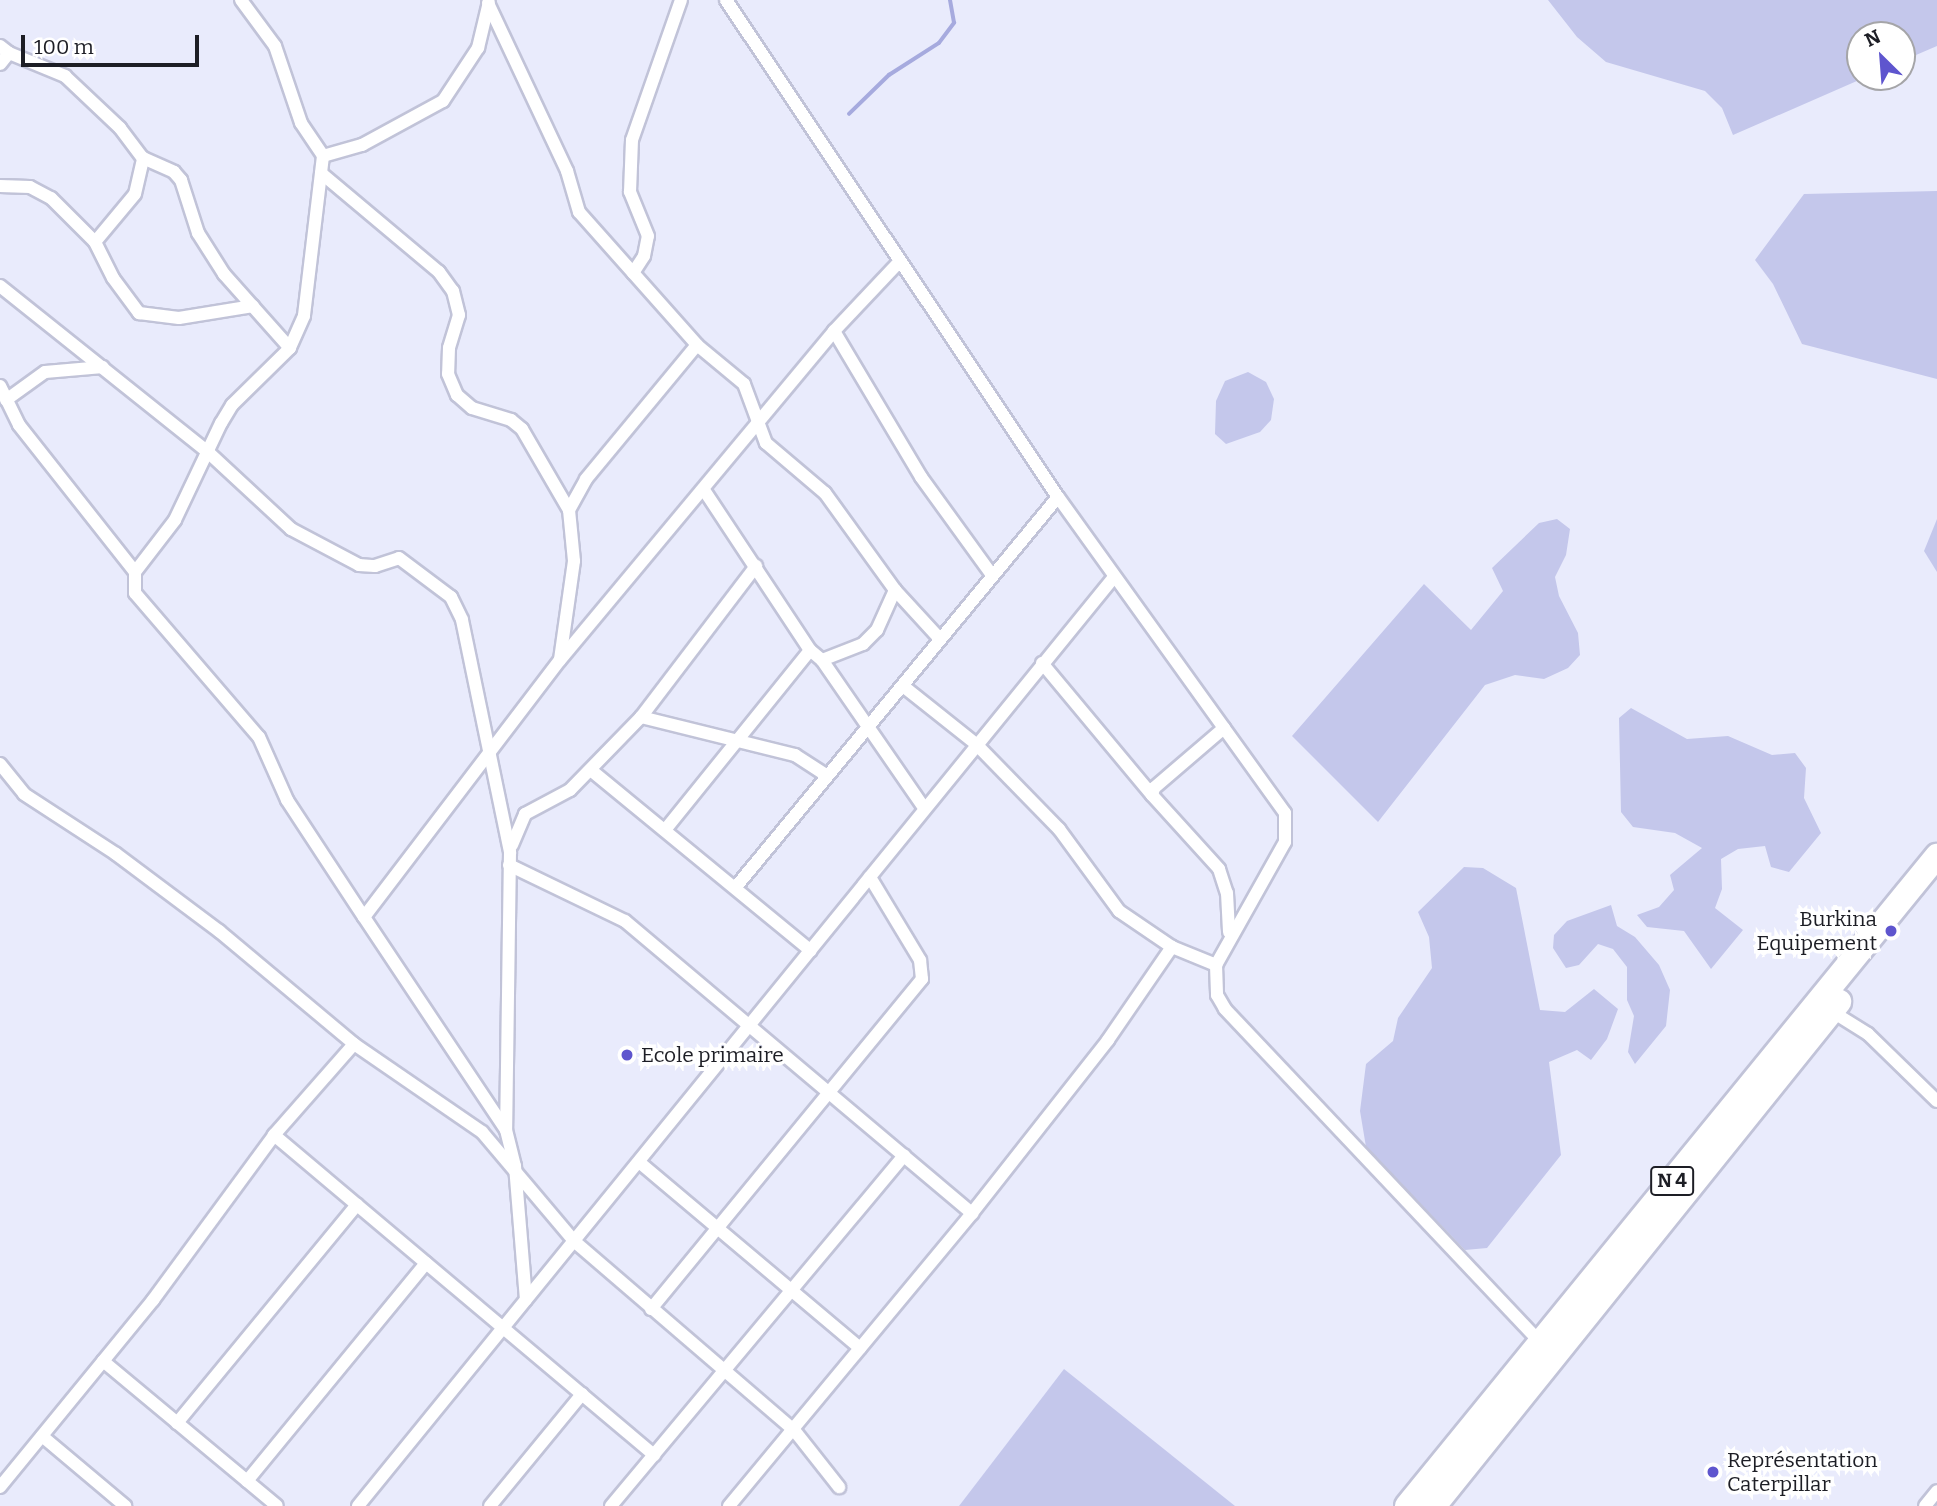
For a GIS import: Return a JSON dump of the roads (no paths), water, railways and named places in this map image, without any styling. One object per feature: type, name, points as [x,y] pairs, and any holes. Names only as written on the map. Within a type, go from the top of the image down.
[{"type":"highway","name":"N 4","points":[[1434,1506],[1825,1007],[1937,856]]},
{"type":"highway","name":"N 4","points":[[1407,1506],[1540,1342],[1825,1007],[1937,881]]},
{"type":"street","points":[[241,0],[275,46],[301,123],[323,156],[304,316],[290,348],[232,405],[175,520],[135,572],[135,593],[259,737],[287,800],[506,1130]]},
{"type":"street","points":[[633,273],[644,256],[648,236],[630,192],[632,140],[681,0]]},
{"type":"street","points":[[726,0],[1058,496],[1114,577],[1274,794],[1289,830],[1266,879],[1228,936],[1216,965],[1217,995],[1245,1034],[1540,1342]]},
{"type":"street","points":[[323,156],[362,145],[443,101],[478,48],[489,1]]},
{"type":"street","points":[[489,1],[568,171],[575,204],[697,345],[744,384],[758,425],[774,452],[825,492],[895,590],[939,638]]},
{"type":"street","points":[[0,64],[5,50],[72,81],[143,158],[181,180],[198,233],[224,274],[290,348]]},
{"type":"street","points":[[95,242],[135,194],[143,158]]},
{"type":"street","points":[[321,173],[439,272],[453,292],[458,316],[449,348],[448,374],[457,395],[472,408],[511,420],[522,429],[569,510],[574,561],[560,660]]},
{"type":"street","points":[[0,186],[30,187],[51,198],[95,242],[119,288],[139,313],[179,318],[253,306]]},
{"type":"street","points":[[364,917],[560,660],[834,331],[900,261]]},
{"type":"street","points":[[0,286],[209,453],[291,529],[359,565],[375,566],[399,558],[451,597],[461,620],[510,859],[506,1130],[515,1166],[526,1300]]},
{"type":"street","points":[[834,331],[921,477],[992,575]]},
{"type":"street","points":[[569,510],[586,480],[697,345]]},
{"type":"street","points":[[6,400],[45,372],[103,367]]},
{"type":"street","points":[[0,386],[36,448],[135,572]]},
{"type":"street","points":[[704,490],[810,650],[821,660],[924,808]]},
{"type":"street","points":[[734,888],[866,725],[902,686],[1058,496]]},
{"type":"street","points":[[510,859],[524,814],[570,790],[592,771],[641,717],[756,566]]},
{"type":"street","points":[[358,1506],[1114,577]]},
{"type":"street","points":[[821,660],[870,637],[895,590]]},
{"type":"street","points":[[665,830],[810,650]]},
{"type":"street","points":[[1042,663],[1152,795],[1219,869],[1227,893],[1228,936]]},
{"type":"street","points":[[902,686],[976,744],[1073,845],[1119,911],[1172,947],[1216,965]]},
{"type":"street","points":[[641,717],[735,743],[795,755],[826,775]]},
{"type":"street","points":[[1152,795],[1154,788],[1224,728]]},
{"type":"street","points":[[0,764],[5,778],[52,815],[116,854],[219,931],[354,1044],[463,1117],[515,1166],[574,1241],[651,1310],[794,1430],[839,1487]]},
{"type":"street","points":[[592,771],[811,951]]},
{"type":"street","points":[[510,859],[625,921],[972,1213]]},
{"type":"street","points":[[651,1310],[922,979],[920,960],[870,877]]},
{"type":"street","points":[[729,1506],[972,1213],[1108,1040],[1172,947]]},
{"type":"street","points":[[1825,1007],[1868,1034],[1937,1101]]},
{"type":"street","points":[[0,1487],[103,1361],[274,1135],[354,1044]]},
{"type":"street","points":[[274,1135],[653,1455]]},
{"type":"street","points":[[611,1506],[904,1155]]},
{"type":"street","points":[[639,1162],[860,1348]]},
{"type":"street","points":[[177,1423],[357,1205]]},
{"type":"street","points":[[247,1481],[426,1263]]},
{"type":"street","points":[[103,1361],[277,1506]]},
{"type":"street","points":[[490,1506],[582,1394]]},
{"type":"street","points":[[42,1436],[116,1503]]},
{"type":"street","points":[[1925,1506],[1937,1491]]},
{"type":"waterway","points":[[849,114],[889,75],[939,43],[954,23],[950,0]]},
{"type":"place","name":"Burkina Equipement","points":[[1891,931]]},
{"type":"place","name":"Ecole primaire","points":[[627,1055]]},
{"type":"place","name":"Représentation Caterpillar","points":[[1713,1472]]}]
